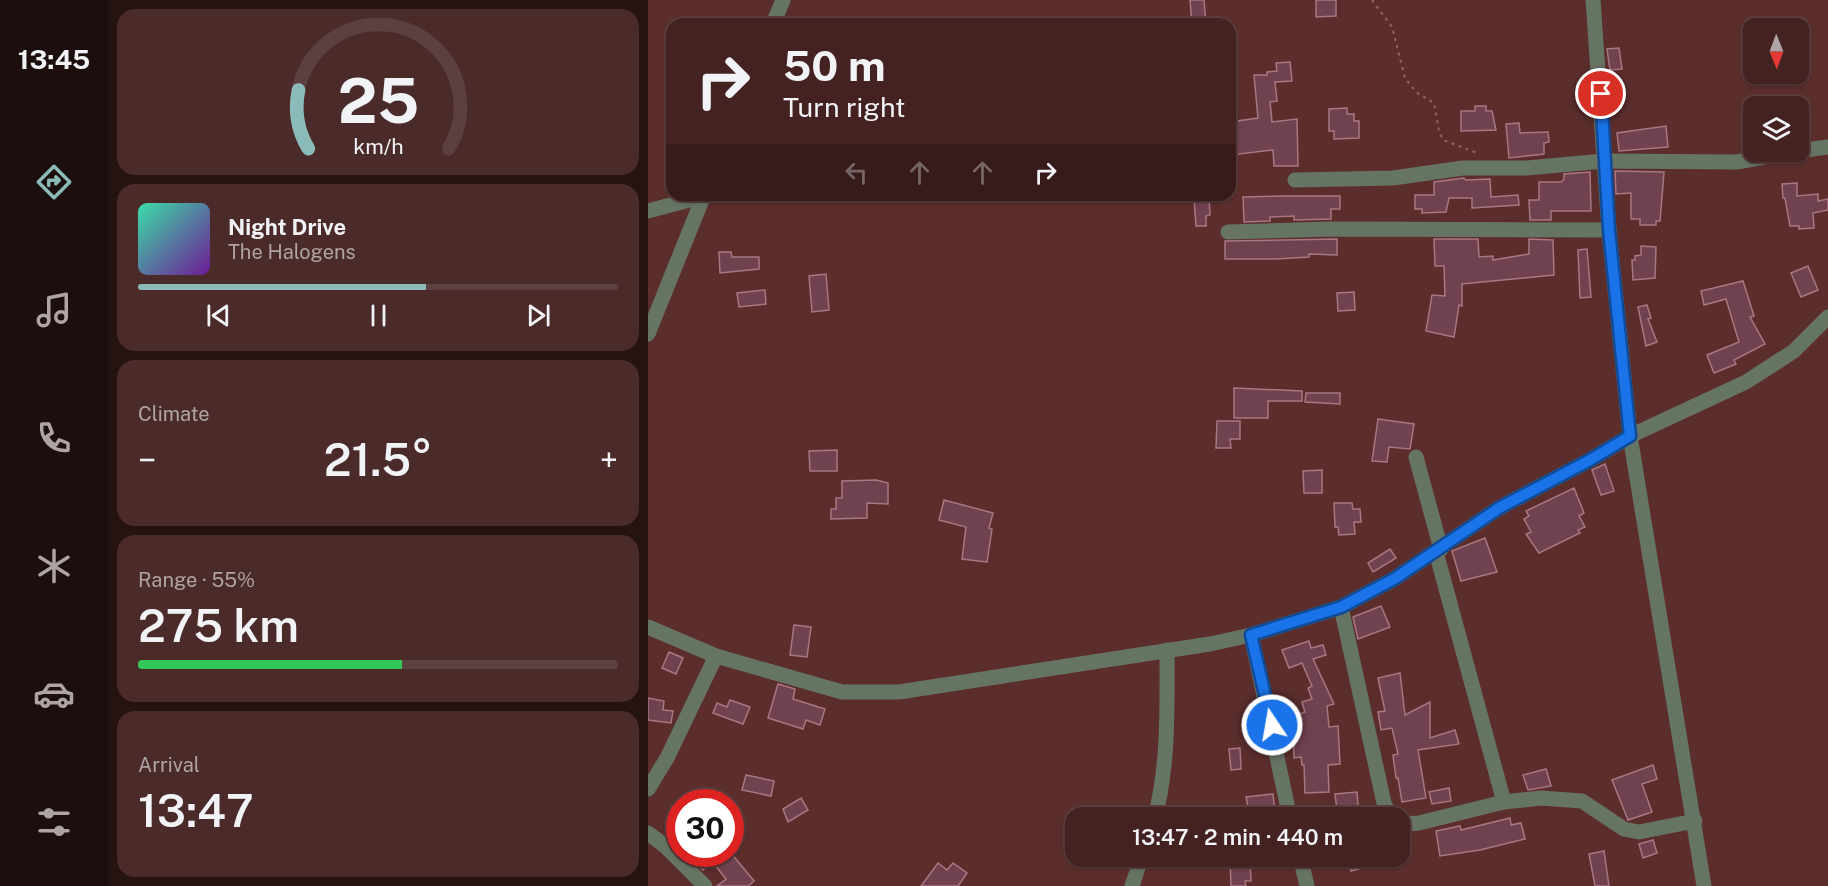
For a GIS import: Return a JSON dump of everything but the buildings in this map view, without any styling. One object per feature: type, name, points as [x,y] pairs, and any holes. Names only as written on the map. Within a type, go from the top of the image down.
[{"type":"street","points":[[776,18],[783,0]]},
{"type":"street","points":[[1593,0],[1609,230],[1630,436],[1704,886]]},
{"type":"street","points":[[1809,150],[1828,147]]},
{"type":"street","points":[[1295,180],[1393,178],[1463,168],[1527,168],[1604,161],[1743,161]]},
{"type":"street","points":[[648,211],[683,201]]},
{"type":"street","points":[[648,334],[702,201]]},
{"type":"street","points":[[1228,232],[1331,229],[1609,230]]},
{"type":"street","points":[[648,627],[716,656],[842,692],[899,692],[1251,635],[1341,607],[1438,551],[1499,508],[1630,436],[1746,382],[1794,351],[1828,317]]},
{"type":"street","points":[[1416,457],[1438,551],[1504,802]]},
{"type":"street","points":[[1341,607],[1386,807]]},
{"type":"street","points":[[1251,635],[1288,807]]},
{"type":"street","points":[[1158,807],[1163,787],[1167,744],[1167,650]]},
{"type":"street","points":[[648,789],[667,758],[716,656]]},
{"type":"street","points":[[1410,824],[1504,802],[1541,798],[1582,801],[1624,829],[1638,832],[1695,821]]},
{"type":"street","points":[[648,833],[665,846],[705,886]]},
{"type":"street","points":[[1132,886],[1138,867]]},
{"type":"street","points":[[1303,867],[1307,886]]},
{"type":"path","points":[[1372,0],[1392,27],[1405,78],[1410,86],[1431,100],[1436,107],[1439,131],[1443,140],[1483,155]]},
{"type":"route","points":[[1272,725],[1251,635],[1341,607],[1394,579],[1499,508],[1630,436],[1609,230],[1601,94]]}]
